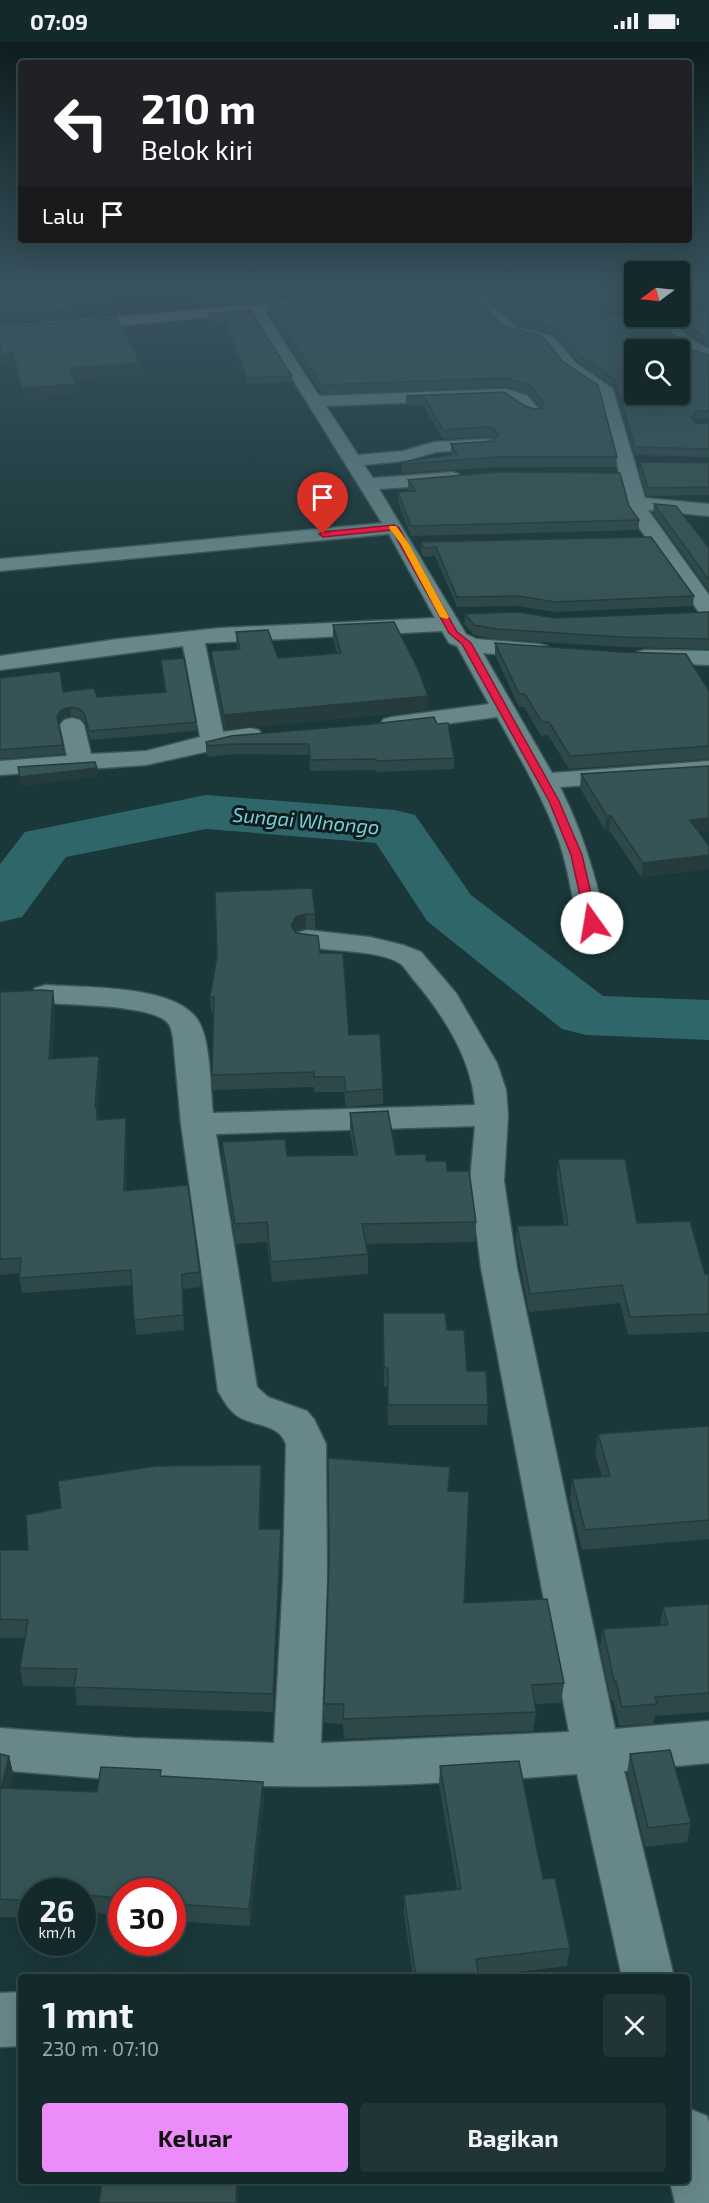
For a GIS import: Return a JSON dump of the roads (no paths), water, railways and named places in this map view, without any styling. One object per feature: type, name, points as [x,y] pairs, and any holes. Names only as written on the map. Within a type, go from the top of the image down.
[{"type":"street","points":[[305,387],[368,484],[407,538],[452,618],[457,638],[466,643],[564,653]]},
{"type":"street","points":[[603,387],[611,398],[640,516],[709,612],[686,615]]},
{"type":"street","points":[[314,401],[506,393],[522,400],[533,411]]},
{"type":"street","points":[[353,461],[405,456],[434,447],[486,444]]},
{"type":"street","points":[[607,475],[648,463]]},
{"type":"street","points":[[368,484],[474,476]]},
{"type":"street","points":[[636,503],[709,510]]},
{"type":"street","points":[[0,565],[407,538]]},
{"type":"street","points":[[633,538],[655,538]]},
{"type":"street","points":[[0,663],[194,638],[452,618]]},
{"type":"street","points":[[194,638],[213,741]]},
{"type":"street","points":[[466,643],[568,830],[592,923]]},
{"type":"street","points":[[620,656],[709,657]]},
{"type":"street","points":[[372,726],[503,709]]},
{"type":"street","points":[[72,725],[81,763]]},
{"type":"street","points":[[0,768],[166,755],[213,741],[270,734]]},
{"type":"street","points":[[543,781],[709,769]]},
{"type":"street","points":[[307,939],[370,946],[411,958],[441,993],[468,1037],[481,1063],[490,1090],[492,1115],[487,1181],[490,1218],[596,1753],[647,1974]]},
{"type":"street","points":[[46,994],[134,1000],[163,1007],[176,1014],[184,1023],[189,1038],[198,1124],[238,1391],[244,1402],[253,1407],[298,1423],[306,1444],[305,1580],[297,1765]]},
{"type":"street","points":[[198,1124],[492,1115]]},
{"type":"street","points":[[0,1749],[171,1761],[358,1765],[596,1753],[709,1742]]},
{"type":"street","points":[[0,2020],[18,2019]]},
{"type":"street","points":[[690,2148],[704,2203]]},
{"type":"waterway","name":"Sungai WInongo","points":[[0,904],[46,844],[206,812],[395,827],[449,908],[586,1015],[709,1020]]}]
